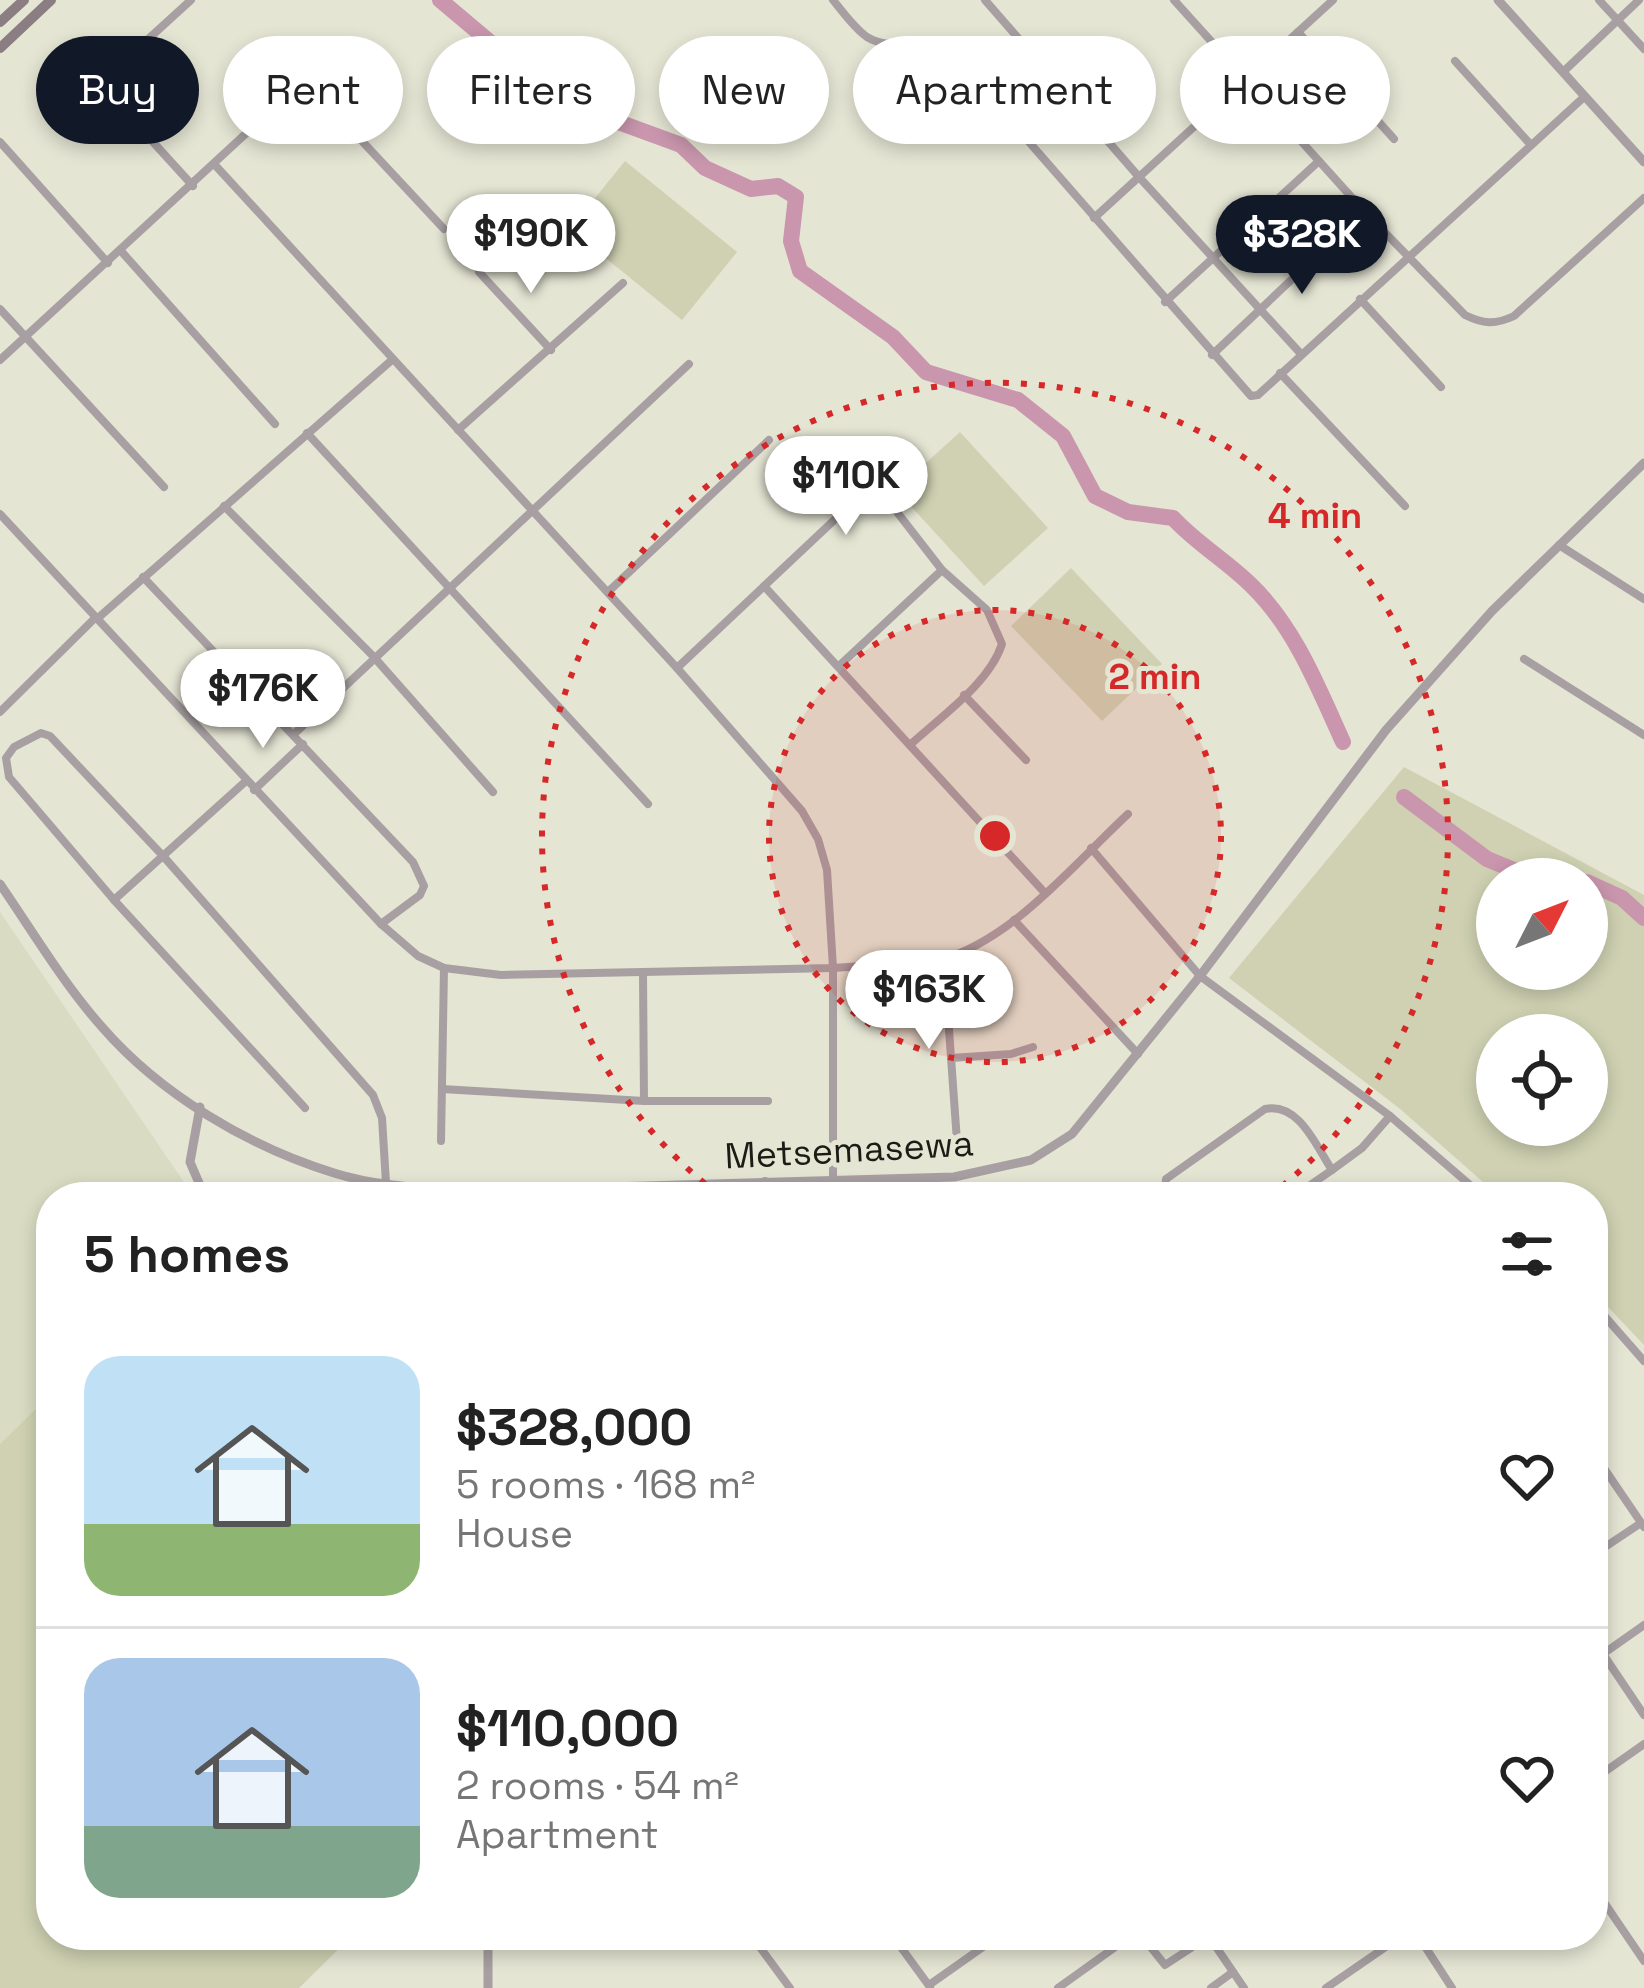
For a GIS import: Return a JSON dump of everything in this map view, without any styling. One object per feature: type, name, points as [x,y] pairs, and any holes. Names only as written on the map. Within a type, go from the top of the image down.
[{"type":"main road","points":[[0,22],[23,0]]},
{"type":"main road","points":[[0,48],[51,0]]},
{"type":"street","points":[[151,36],[191,0]]},
{"type":"street","points":[[833,0],[873,40],[937,46],[953,55],[1251,396],[1258,395],[1584,97]]},
{"type":"street","points":[[985,0],[1139,178],[1301,354]]},
{"type":"street","points":[[1174,0],[1206,36]]},
{"type":"street","points":[[1294,36],[1333,0]]},
{"type":"street","points":[[1498,0],[1644,162]]},
{"type":"street","points":[[1600,0],[1644,49]]},
{"type":"street","points":[[1563,72],[1639,0]]},
{"type":"street","points":[[1298,32],[1394,139]]},
{"type":"street","points":[[1455,61],[1531,145]]},
{"type":"street","points":[[1094,218],[1180,140]]},
{"type":"street","points":[[0,142],[108,263]]},
{"type":"street","points":[[155,144],[193,186]]},
{"type":"street","points":[[0,361],[238,144]]},
{"type":"street","points":[[365,144],[444,229]]},
{"type":"street","points":[[1303,144],[1465,315],[1489,324],[1514,316],[1644,198]]},
{"type":"street","points":[[1165,302],[1318,161]]},
{"type":"street","points":[[215,165],[677,668],[792,799],[818,839],[827,870],[833,968],[833,1179]]},
{"type":"street","points":[[1212,355],[1364,211]]},
{"type":"street","points":[[122,251],[275,424]]},
{"type":"street","points":[[478,272],[551,350]]},
{"type":"street","points":[[458,430],[623,283]]},
{"type":"street","points":[[1360,299],[1441,387]]},
{"type":"street","points":[[0,309],[164,487]]},
{"type":"street","points":[[0,712],[97,618],[393,359]]},
{"type":"street","points":[[294,734],[689,364]]},
{"type":"street","points":[[1280,373],[1405,506]]},
{"type":"street","points":[[307,433],[648,804]]},
{"type":"street","points":[[608,592],[769,440]]},
{"type":"street","name":"Metsemasewa","points":[[751,1182],[954,1178],[1030,1160],[1072,1134],[1200,976],[1386,730],[1557,544],[1644,463]]},
{"type":"street","points":[[677,668],[869,491],[881,494],[941,570],[987,610],[1002,644],[998,658],[910,745]]},
{"type":"street","points":[[224,506],[373,656],[493,791]]},
{"type":"street","points":[[0,514],[380,924],[418,956],[444,968],[501,974],[644,974],[944,959],[993,938],[1128,814]]},
{"type":"street","points":[[1557,544],[1644,599]]},
{"type":"street","points":[[839,666],[941,570]]},
{"type":"street","points":[[143,577],[413,862],[424,886],[380,924]]},
{"type":"street","points":[[764,586],[1044,892]]},
{"type":"street","points":[[1524,659],[1644,735]]},
{"type":"street","points":[[964,695],[1026,760]]},
{"type":"street","points":[[305,1108],[9,777],[6,758],[14,747],[41,734],[50,736],[164,857],[373,1095],[382,1118],[386,1182]]},
{"type":"street","points":[[254,790],[302,743]]},
{"type":"street","points":[[115,900],[245,781]]},
{"type":"street","points":[[1091,848],[1200,976],[1390,1116],[1467,1182]]},
{"type":"street","name":"Metsemasewa","points":[[0,884],[104,1029],[155,1080],[249,1137],[291,1156],[334,1173],[381,1182]]},
{"type":"street","points":[[1014,920],[1138,1054]]},
{"type":"street","points":[[944,959],[957,1141]]},
{"type":"street","points":[[441,1141],[444,968]]},
{"type":"street","points":[[644,974],[644,1101]]},
{"type":"street","points":[[951,1058],[1011,1054],[1033,1046]]},
{"type":"street","points":[[442,1090],[644,1101],[768,1101]]},
{"type":"street","points":[[1166,1182],[1265,1109],[1275,1107],[1298,1119],[1332,1170]]},
{"type":"street","points":[[199,1182],[190,1162],[200,1108]]},
{"type":"street","points":[[1315,1182],[1362,1148],[1390,1116]]},
{"type":"street","points":[[1608,1321],[1644,1361]]},
{"type":"street","points":[[1608,1474],[1643,1525],[1608,1546]]},
{"type":"street","points":[[1608,1650],[1644,1625]]},
{"type":"street","points":[[1608,1661],[1644,1715]]},
{"type":"street","points":[[1608,1769],[1644,1744]]},
{"type":"street","points":[[1608,1907],[1642,1955]]},
{"type":"street","points":[[488,1950],[488,1988]]},
{"type":"street","points":[[762,1950],[790,1988]]},
{"type":"street","points":[[903,1950],[930,1987],[980,1950]]},
{"type":"street","points":[[1058,1988],[1111,1950]]},
{"type":"street","points":[[1153,1950],[1165,1965],[1188,1950]]},
{"type":"street","points":[[1218,1950],[1244,1988]]},
{"type":"street","points":[[1326,1988],[1380,1950]]},
{"type":"street","points":[[1427,1950],[1452,1988]]},
{"type":"street","points":[[1211,1988],[1233,1972]]},
{"type":"shaded area","points":[[625,161],[737,252],[682,320],[570,229]]},
{"type":"shaded area","points":[[960,432],[1048,528],[984,586],[896,490]]},
{"type":"shaded area","points":[[1071,568],[1162,664],[1102,721],[1011,626]]},
{"type":"shaded area","points":[[1404,767],[1575,858],[1476,858],[1476,990],[1608,990],[1608,876],[1644,895],[1644,1345],[1608,1307],[1608,1182],[1483,1182],[1399,1108],[1229,978]]},
{"type":"shaded area","points":[[0,912],[184,1182],[36,1182],[36,1409],[0,1444]]},
{"type":"shaded area","points":[[36,1409],[36,1950],[338,1950],[299,1988],[0,1988],[0,1444]]},
{"type":"waterway","points":[[440,0],[497,48],[519,79],[580,108],[681,145],[705,168],[751,189],[778,186],[796,197],[791,241],[800,271],[893,337],[926,372],[1018,400],[1063,436],[1095,496],[1128,512],[1173,518],[1242,577],[1293,639],[1343,742]]},
{"type":"waterway","points":[[1404,797],[1486,858]]},
{"type":"waterway","points":[[1608,892],[1644,918]]}]
